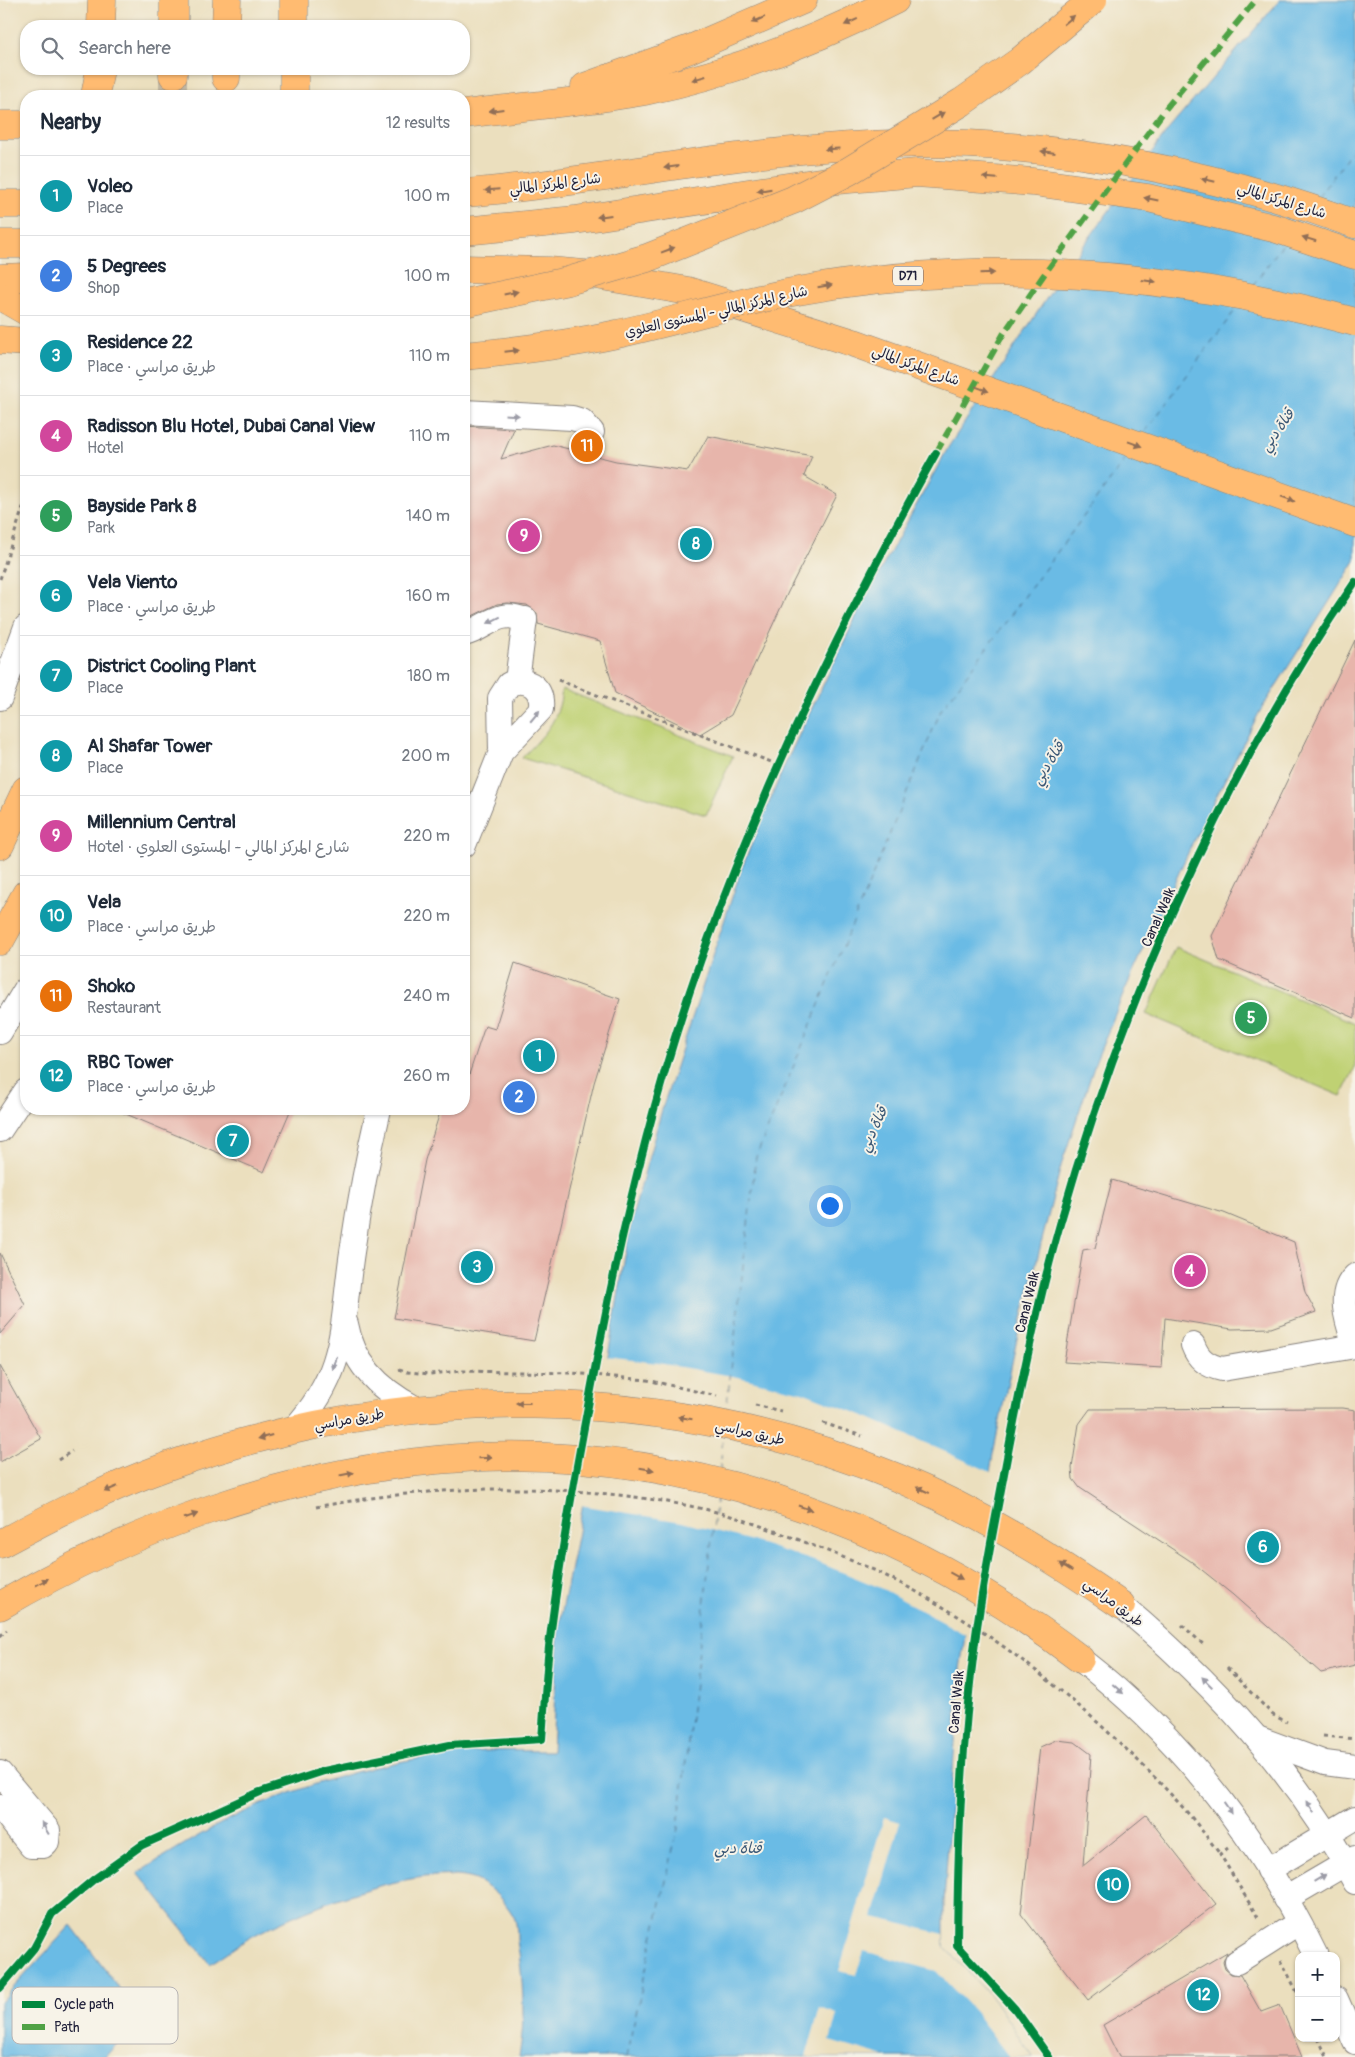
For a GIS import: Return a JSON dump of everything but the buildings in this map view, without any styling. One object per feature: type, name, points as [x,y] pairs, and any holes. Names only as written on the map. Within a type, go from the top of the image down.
[{"type":"main road","points":[[101,20],[102,0]]},
{"type":"main road","points":[[174,0],[174,20]]},
{"type":"main road","points":[[226,20],[227,0]]},
{"type":"main road","points":[[294,0],[294,20]]},
{"type":"main road","points":[[528,105],[690,49],[802,0]]},
{"type":"main road","points":[[470,113],[528,105],[568,102],[646,90],[735,68],[821,36],[894,0]]},
{"type":"main road","points":[[470,302],[568,281],[647,258],[793,200],[849,171],[962,102],[1020,61],[1093,0]]},
{"type":"main road","points":[[96,90],[99,75]]},
{"type":"main road","points":[[294,75],[294,90]]},
{"type":"main road","points":[[0,125],[20,125]]},
{"type":"main road","name":"شارع المركز المالي","points":[[470,192],[553,184],[739,157],[815,150],[968,144],[1102,159],[1169,171],[1300,204],[1355,224]]},
{"type":"main road","points":[[470,230],[594,218],[826,181],[917,174],[1033,182],[1148,198],[1268,227],[1355,255]]},
{"type":"main road","points":[[0,204],[20,204]]},
{"type":"main road","points":[[0,244],[20,244]]},
{"type":"main road","name":"شارع المركز المالي","points":[[470,269],[549,271],[642,282],[688,291],[854,343],[1355,523]]},
{"type":"main road","name":"شارع المركز المالي - المستوى العلوي","points":[[470,355],[516,351],[592,339],[729,305],[799,290],[889,278],[961,273],[1070,274],[1179,284],[1250,296],[1355,322]]},
{"type":"main road","points":[[0,278],[20,278]]},
{"type":"main road","points":[[0,296],[20,308]]},
{"type":"main road","points":[[0,330],[20,329]]},
{"type":"main road","points":[[0,340],[20,342]]},
{"type":"main road","points":[[0,846],[20,803]]},
{"type":"main road","points":[[0,941],[20,905]]},
{"type":"main road","name":"طريق مراسي","points":[[0,1544],[65,1510],[167,1466],[230,1446],[294,1429],[424,1407],[486,1403],[591,1406],[695,1419],[798,1444],[889,1475],[945,1500],[1038,1549],[1121,1604]]},
{"type":"main road","points":[[7,1616],[42,1581],[104,1550],[167,1524],[232,1502],[299,1484],[436,1460],[533,1458],[582,1461],[680,1474],[776,1498],[868,1533],[958,1576],[1043,1630],[1080,1659]]},
{"type":"street","points":[[470,412],[572,418],[582,421],[592,432]]},
{"type":"street","points":[[470,632],[501,616],[509,615],[530,621],[522,681]]},
{"type":"street","points":[[0,698],[20,643]]},
{"type":"street","points":[[470,831],[501,752],[541,709],[542,700],[540,692],[534,685],[522,681],[509,684],[500,698],[501,752]]},
{"type":"street","points":[[0,1032],[20,999]]},
{"type":"street","points":[[0,1130],[20,1100]]},
{"type":"street","points":[[294,1429],[312,1410],[325,1388],[337,1357],[361,1199],[378,1115]]},
{"type":"street","points":[[1193,1345],[1196,1354],[1203,1362],[1222,1369],[1355,1345],[1347,1321],[1345,1295],[1347,1286],[1355,1276]]},
{"type":"street","points":[[344,1315],[348,1335],[366,1371],[380,1386],[424,1407]]},
{"type":"street","name":"طريق مراسي","points":[[1121,1604],[1194,1670],[1257,1738],[1352,1868]]},
{"type":"street","points":[[1080,1659],[1114,1686],[1173,1741],[1220,1797],[1248,1836],[1286,1899],[1314,1952]]},
{"type":"street","points":[[1257,1738],[1325,1763],[1355,1768]]},
{"type":"street","points":[[0,1773],[48,1830],[47,1842],[43,1846],[31,1846],[0,1807]]},
{"type":"street","points":[[1268,1870],[1355,1818]]},
{"type":"street","points":[[1286,1899],[1352,1868]]},
{"type":"street","points":[[1237,1962],[1298,1923]]},
{"type":"street","points":[[1340,2008],[1355,2042]]},
{"type":"path","points":[[0,580],[20,517]]},
{"type":"path","points":[[550,676],[780,765]]},
{"type":"path","points":[[776,774],[783,756]]},
{"type":"path","points":[[592,1381],[596,1362]]},
{"type":"path","points":[[392,1366],[408,1372],[430,1374]]},
{"type":"path","points":[[58,1460],[72,1451]]},
{"type":"path","points":[[570,1498],[574,1478]]},
{"type":"path","points":[[310,1508],[356,1500],[438,1491],[530,1489],[597,1493],[706,1509],[757,1525],[878,1572],[933,1602],[1016,1656],[1058,1689],[1133,1756],[1179,1803],[1220,1854],[1272,1941],[1295,1988]]},
{"type":"path","points":[[976,1634],[978,1614]]},
{"type":"path","points":[[0,1636],[7,1616]]},
{"type":"path","points":[[1179,1622],[1206,1648]]},
{"type":"path","points":[[1220,1661],[1274,1715],[1289,1724]]},
{"type":"path","points":[[1315,1733],[1332,1738],[1355,1738]]},
{"type":"path","points":[[1220,1854],[1248,1836]]},
{"type":"path","points":[[1320,2042],[1327,2057]]},
{"type":"green space","points":[[562,689],[733,756],[706,815],[522,758],[544,735],[554,719],[558,711]]},
{"type":"green space","points":[[1176,947],[1355,1023],[1355,1068],[1341,1096],[1146,1014]]},
{"type":"water","name":"قناة دبي","points":[[1280,0],[1355,0],[1355,561],[1259,713],[1194,840],[1125,990],[1096,1061],[1061,1166],[1018,1334],[993,1454],[960,1669],[944,1902],[944,1947],[993,1999],[1033,2057],[519,2057],[523,1998],[515,1919],[511,1911],[495,1893],[476,1880],[469,1878],[446,1876],[418,1878],[358,1892],[298,1914],[272,1926],[246,1940],[210,1964],[138,1873],[240,1814],[269,1801],[328,1780],[359,1771],[421,1758],[493,1751],[552,1751],[558,1631],[578,1532],[631,1221],[663,1106],[742,867],[786,762],[864,600],[949,446],[1060,278],[1168,130]]},
{"type":"water","points":[[71,1925],[118,1987],[14,1987]]},
{"type":"water","points":[[12,1989],[12,2044],[117,2044],[105,2057],[0,2057],[0,2002]]},
{"type":"pier","points":[[605,1357],[658,1363],[738,1377],[802,1392],[862,1415],[993,1473],[968,1636],[881,1588],[817,1562],[752,1541],[682,1522],[580,1505]]},
{"type":"pier","points":[[884,1817],[900,1822],[873,1917],[944,1934],[944,1947],[993,1999],[1033,2057],[1009,2057],[975,2012],[936,1971],[864,1951],[856,1975],[839,1971]]},
{"type":"pier","points":[[820,2008],[837,2014],[830,2041],[885,2057],[806,2057]]},
{"type":"ferry route","points":[[1318,197],[1355,147]]},
{"type":"ferry route","points":[[1253,285],[1283,244]]},
{"type":"ferry route","points":[[1145,432],[1236,309]]},
{"type":"ferry route","points":[[726,1412],[756,1157],[941,710],[1128,456]]},
{"type":"ferry route","points":[[720,1469],[723,1438]]},
{"type":"ferry route","points":[[626,2057],[678,1828],[717,1495]]},
{"type":"tunnel","points":[[173,75],[173,90]]},
{"type":"marked path","points":[[936,453],[1004,333],[1043,276],[1167,107],[1256,0]]},
{"type":"cycle path","points":[[0,1988],[34,1948],[52,1914],[93,1880],[142,1845],[260,1792],[324,1771],[450,1745],[542,1739],[555,1598],[582,1438],[615,1269],[639,1165],[668,1061],[701,959],[725,893],[779,764],[838,638],[936,453]]},
{"type":"cycle path","name":"Canal Walk","points":[[1049,2057],[1015,2009],[957,1946],[961,1798],[970,1687],[987,1564],[1022,1383],[1051,1256],[1085,1140],[1146,973],[1220,811],[1262,732],[1307,656],[1355,582]]},
{"type":"place","name":"Shoko","points":[[587,446]]},
{"type":"place","name":"Millennium Central","points":[[524,536]]},
{"type":"place","name":"Al Shafar Tower","points":[[696,544]]},
{"type":"place","name":"Bayside Park 8","points":[[1251,1018]]},
{"type":"place","name":"Voleo","points":[[539,1056]]},
{"type":"place","name":"5 Degrees","points":[[519,1097]]},
{"type":"place","name":"District Cooling Plant","points":[[233,1141]]},
{"type":"place","name":"Residence 22","points":[[477,1267]]},
{"type":"place","name":"Radisson Blu Hotel, Dubai Canal View","points":[[1190,1271]]},
{"type":"place","name":"Vela Viento","points":[[1263,1547]]},
{"type":"place","name":"Vela","points":[[1113,1885]]},
{"type":"place","name":"RBC Tower","points":[[1203,1995]]}]
